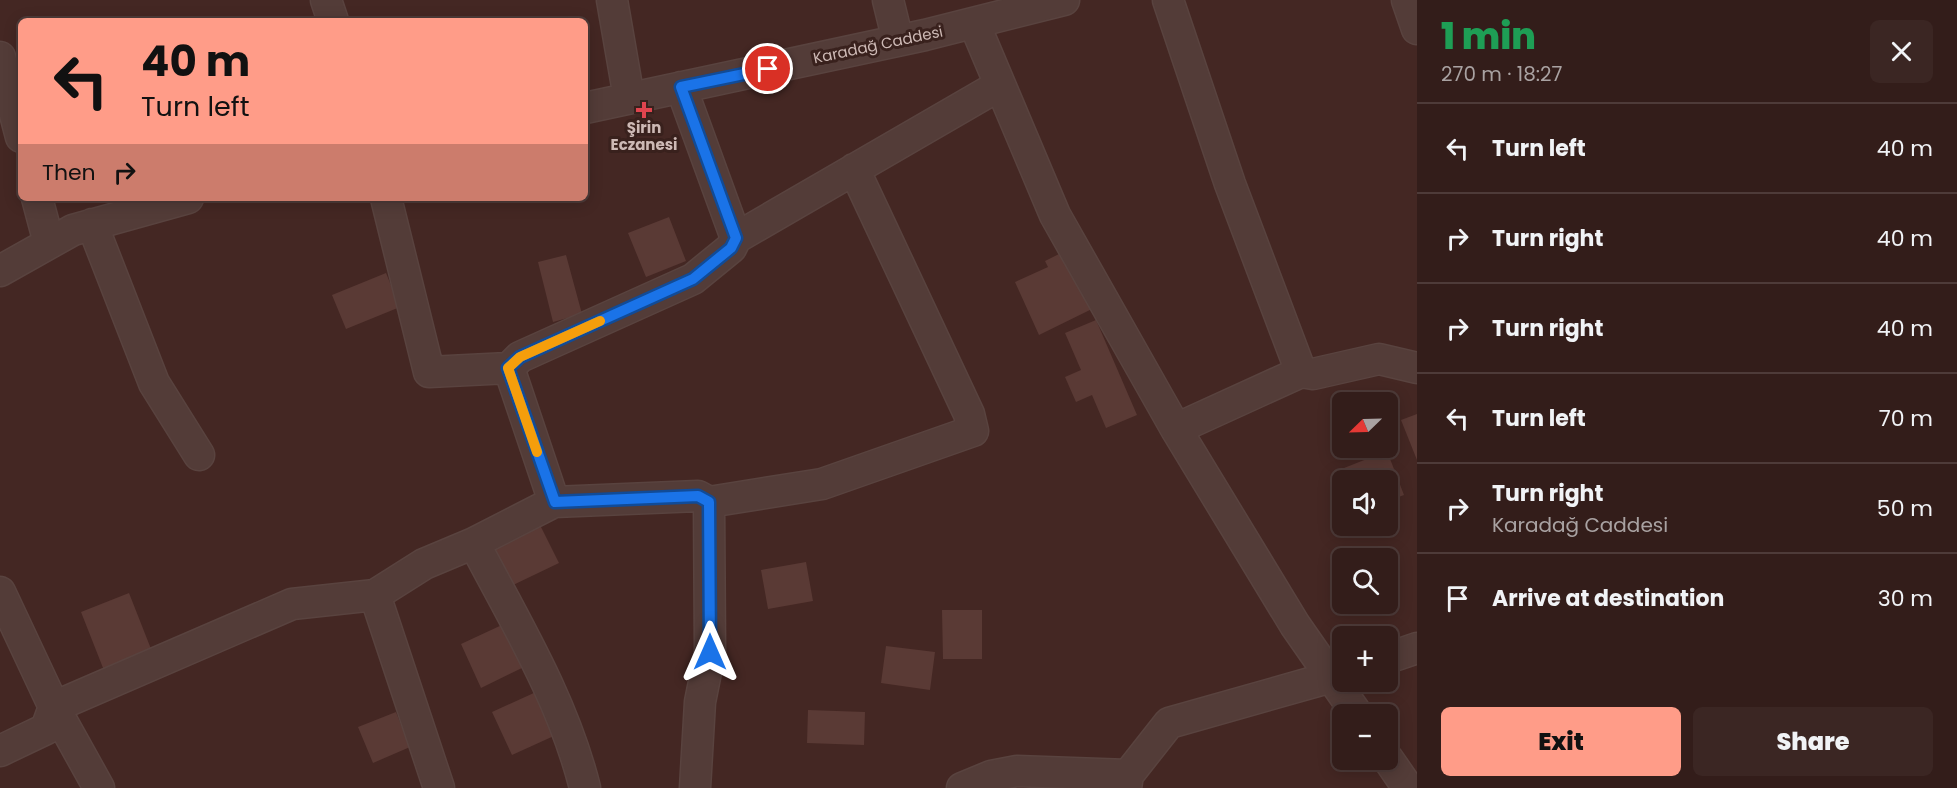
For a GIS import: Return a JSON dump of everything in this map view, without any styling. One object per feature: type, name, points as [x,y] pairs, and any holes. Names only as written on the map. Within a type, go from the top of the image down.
[{"type":"street","points":[[326,0],[332,18]]},
{"type":"street","points":[[612,0],[629,99]]},
{"type":"street","points":[[888,0],[898,41]]},
{"type":"street","name":"Karadağ Caddesi","points":[[588,107],[898,41],[1064,0]]},
{"type":"street","points":[[1168,0],[1230,184],[1301,372]]},
{"type":"street","points":[[1407,0],[1417,28]]},
{"type":"street","points":[[974,23],[1055,215],[1176,429],[1295,625],[1332,670]]},
{"type":"street","points":[[0,57],[18,126]]},
{"type":"street","points":[[387,201],[429,372],[508,368],[520,357],[693,279],[731,248],[736,238],[1000,85]]},
{"type":"street","points":[[681,87],[736,238]]},
{"type":"street","points":[[0,751],[46,729],[54,707],[292,604],[375,594],[424,564],[474,543],[555,502],[698,496],[709,502],[822,484],[973,431],[969,414],[854,169]]},
{"type":"street","points":[[38,201],[49,243]]},
{"type":"street","points":[[0,271],[73,230],[177,201]]},
{"type":"street","points":[[92,224],[154,383],[199,455]]},
{"type":"street","points":[[1176,429],[1301,372],[1313,374],[1379,359],[1417,368]]},
{"type":"street","points":[[508,368],[555,502]]},
{"type":"street","points":[[695,788],[700,702],[710,652],[709,502]]},
{"type":"street","points":[[474,543],[544,675],[574,746],[585,788]]},
{"type":"street","points":[[0,592],[54,707],[99,788]]},
{"type":"street","points":[[375,594],[439,788]]},
{"type":"street","points":[[1398,655],[1417,648]]},
{"type":"street","points":[[962,788],[992,776],[1017,771],[1127,781],[1169,723],[1332,677]]},
{"type":"street","points":[[1396,770],[1408,788]]},
{"type":"building","points":[[669,217],[686,261],[646,277],[628,233]]},
{"type":"building","points":[[1069,249],[1096,307],[1039,335],[1015,282],[1048,267],[1045,261]]},
{"type":"building","points":[[566,255],[582,314],[553,322],[538,262]]},
{"type":"building","points":[[386,273],[400,307],[346,329],[332,295]]},
{"type":"building","points":[[1096,320],[1137,415],[1106,428],[1092,395],[1076,402],[1065,377],[1081,370],[1065,333]]},
{"type":"building","points":[[1417,414],[1417,460],[1401,420]]},
{"type":"building","points":[[1369,458],[1390,458],[1394,470],[1339,470]]},
{"type":"building","points":[[1398,479],[1404,495],[1398,497]]},
{"type":"building","points":[[538,521],[559,563],[511,586],[491,544]]},
{"type":"building","points":[[806,562],[813,601],[768,609],[761,570]]},
{"type":"building","points":[[129,593],[153,654],[105,673],[81,612]]},
{"type":"building","points":[[942,610],[982,610],[982,659],[943,659]]},
{"type":"building","points":[[504,624],[524,667],[481,688],[461,644]]},
{"type":"building","points":[[886,646],[935,652],[930,690],[881,683]]},
{"type":"building","points":[[536,692],[556,735],[512,755],[492,712]]},
{"type":"building","points":[[808,710],[865,712],[864,745],[807,743]]},
{"type":"building","points":[[396,712],[410,747],[373,763],[358,727]]},
{"type":"slow traffic","points":[[537,452],[508,368],[520,357],[600,321]]},
{"type":"place","name":"Şirin Eczanesi","points":[[644,110]]},
{"type":"route","points":[[710,652],[709,502],[698,496],[555,502],[508,368],[520,357],[693,279],[731,248],[736,238],[681,87],[768,69]]}]
